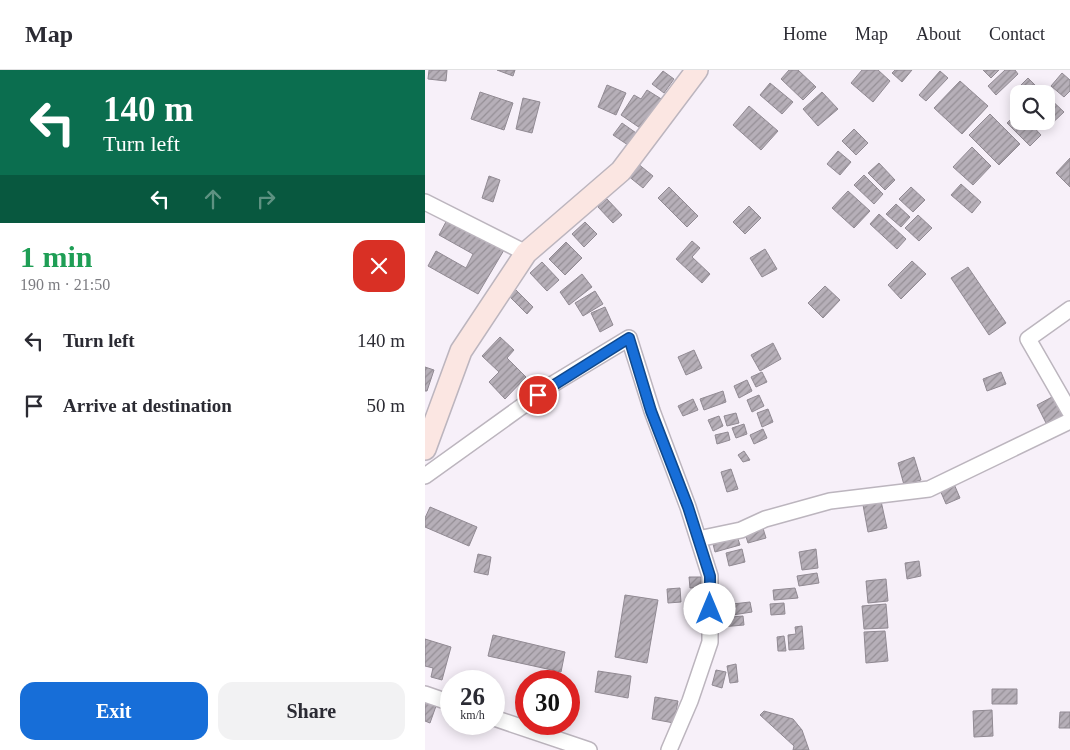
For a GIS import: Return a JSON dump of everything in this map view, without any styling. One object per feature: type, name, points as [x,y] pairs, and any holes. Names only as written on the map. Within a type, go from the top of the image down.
[{"type":"street","points":[[425,449],[461,351],[526,252],[621,171],[697,70]]},
{"type":"street","points":[[425,202],[526,252]]},
{"type":"street","points":[[1070,309],[1028,339],[1070,412]]},
{"type":"street","points":[[425,476],[553,384],[629,338],[651,411],[710,576],[710,642],[690,701],[669,750]]},
{"type":"street","points":[[698,540],[741,530],[765,519],[830,502],[929,490],[1070,421]]},
{"type":"street","points":[[425,694],[440,699]]},
{"type":"street","points":[[505,722],[589,750]]},
{"type":"building","points":[[429,70],[447,70],[446,81],[428,79]]},
{"type":"building","points":[[497,70],[515,70],[513,76]]},
{"type":"building","points":[[789,70],[798,70],[816,87],[803,100],[781,79]]},
{"type":"building","points":[[862,70],[878,70],[890,81],[873,102],[851,83]]},
{"type":"building","points":[[895,70],[912,70],[902,82],[892,73]]},
{"type":"building","points":[[983,70],[999,70],[991,78]]},
{"type":"building","points":[[1005,70],[1015,70],[1018,74],[996,95],[988,86]]},
{"type":"building","points":[[663,71],[674,79],[664,93],[652,84]]},
{"type":"building","points":[[940,71],[948,78],[926,101],[919,95]]},
{"type":"building","points":[[1062,73],[1070,80],[1070,91],[1064,97],[1055,89],[1055,85],[1052,85]]},
{"type":"building","points":[[1028,78],[1035,85],[1021,85]]},
{"type":"building","points":[[960,81],[988,106],[962,134],[934,108]]},
{"type":"building","points":[[770,83],[793,102],[782,114],[760,95]]},
{"type":"building","points":[[607,85],[626,93],[616,115],[598,107]]},
{"type":"building","points":[[647,90],[663,100],[643,130],[621,115],[634,95],[641,99]]},
{"type":"building","points":[[480,92],[513,103],[504,130],[471,119]]},
{"type":"building","points":[[822,92],[838,109],[818,126],[803,109]]},
{"type":"building","points":[[523,98],[540,102],[532,133],[516,129]]},
{"type":"building","points":[[1055,104],[1064,112],[1055,120]]},
{"type":"building","points":[[749,106],[778,131],[761,150],[733,125]]},
{"type":"building","points":[[990,114],[1020,144],[999,165],[969,135]]},
{"type":"building","points":[[622,123],[639,135],[631,147],[613,135]]},
{"type":"building","points":[[854,129],[868,143],[856,155],[842,141]]},
{"type":"building","points":[[1014,130],[1036,130],[1041,135],[1030,146]]},
{"type":"building","points":[[972,147],[991,166],[973,185],[953,167]]},
{"type":"building","points":[[838,151],[851,162],[840,175],[827,164]]},
{"type":"building","points":[[1070,158],[1070,187],[1056,173]]},
{"type":"building","points":[[637,163],[653,176],[643,188],[627,175]]},
{"type":"building","points":[[879,163],[895,180],[885,190],[868,173]]},
{"type":"building","points":[[864,175],[883,194],[874,204],[854,185]]},
{"type":"building","points":[[489,176],[500,180],[493,202],[482,198]]},
{"type":"building","points":[[961,184],[981,202],[972,213],[951,195]]},
{"type":"building","points":[[669,187],[698,216],[687,227],[658,198]]},
{"type":"building","points":[[911,187],[925,200],[913,212],[899,199]]},
{"type":"building","points":[[848,191],[870,211],[854,228],[832,208]]},
{"type":"building","points":[[607,199],[622,215],[613,223],[598,207]]},
{"type":"building","points":[[896,204],[910,217],[901,227],[886,214]]},
{"type":"building","points":[[749,206],[761,218],[745,234],[733,222]]},
{"type":"building","points":[[879,214],[906,239],[897,249],[870,224]]},
{"type":"building","points":[[918,215],[932,228],[919,241],[905,228]]},
{"type":"building","points":[[448,218],[504,250],[478,294],[428,266],[436,251],[466,268],[473,254],[439,235]]},
{"type":"building","points":[[585,222],[597,234],[584,247],[572,234]]},
{"type":"building","points":[[692,241],[700,248],[692,257],[710,274],[702,283],[676,259]]},
{"type":"building","points":[[566,242],[582,258],[565,275],[549,259]]},
{"type":"building","points":[[765,249],[777,269],[762,277],[750,258]]},
{"type":"building","points":[[912,261],[926,274],[901,299],[888,285]]},
{"type":"building","points":[[542,262],[559,280],[547,291],[530,273]]},
{"type":"building","points":[[968,267],[1006,323],[989,335],[951,278]]},
{"type":"building","points":[[582,274],[592,287],[569,305],[560,292]]},
{"type":"building","points":[[825,286],[840,300],[823,318],[808,303]]},
{"type":"building","points":[[515,289],[533,307],[527,314],[509,296]]},
{"type":"building","points":[[595,291],[603,304],[583,316],[575,303]]},
{"type":"building","points":[[605,307],[613,325],[600,332],[591,313]]},
{"type":"building","points":[[500,337],[514,350],[507,358],[526,377],[505,399],[489,382],[499,372],[482,356]]},
{"type":"building","points":[[773,343],[781,359],[760,371],[751,355]]},
{"type":"building","points":[[694,350],[702,368],[686,375],[678,357]]},
{"type":"building","points":[[425,367],[434,370],[427,391],[425,391]]},
{"type":"building","points":[[762,372],[767,382],[756,387],[751,377]]},
{"type":"building","points":[[1001,372],[1006,384],[987,391],[983,379]]},
{"type":"building","points":[[747,380],[752,391],[739,398],[734,386]]},
{"type":"building","points":[[723,391],[726,402],[704,410],[700,399]]},
{"type":"building","points":[[759,395],[764,406],[752,412],[747,400]]},
{"type":"building","points":[[1054,396],[1065,416],[1047,425],[1037,405]]},
{"type":"building","points":[[693,399],[698,410],[683,416],[678,406]]},
{"type":"building","points":[[768,409],[773,422],[762,427],[757,413]]},
{"type":"building","points":[[736,413],[739,423],[727,426],[724,416]]},
{"type":"building","points":[[719,416],[723,426],[713,431],[708,420]]},
{"type":"building","points":[[744,424],[747,434],[736,438],[732,428]]},
{"type":"building","points":[[763,429],[767,438],[754,444],[750,435]]},
{"type":"building","points":[[728,432],[730,440],[717,444],[715,435]]},
{"type":"building","points":[[744,451],[750,460],[743,462],[738,455]]},
{"type":"building","points":[[914,457],[921,480],[904,485],[898,463]]},
{"type":"building","points":[[731,469],[738,489],[727,492],[721,472]]},
{"type":"building","points":[[954,484],[960,498],[946,504],[940,490]]},
{"type":"building","points":[[881,501],[887,528],[868,532],[863,505]]},
{"type":"building","points":[[430,507],[477,527],[469,546],[425,527],[425,518]]},
{"type":"building","points":[[762,525],[766,538],[748,543],[744,530]]},
{"type":"building","points":[[736,533],[740,545],[715,552],[712,540]]},
{"type":"building","points":[[742,549],[745,562],[729,566],[726,553]]},
{"type":"building","points":[[816,549],[818,568],[802,570],[799,552]]},
{"type":"building","points":[[478,554],[491,557],[488,575],[474,572]]},
{"type":"building","points":[[919,561],[921,576],[907,579],[905,563]]},
{"type":"building","points":[[817,573],[819,583],[799,586],[797,576]]},
{"type":"building","points":[[689,577],[701,577],[701,587],[690,588]]},
{"type":"building","points":[[886,579],[888,601],[868,603],[866,581]]},
{"type":"building","points":[[680,588],[681,602],[668,603],[667,589]]},
{"type":"building","points":[[795,588],[798,598],[774,600],[773,590]]},
{"type":"building","points":[[625,595],[658,600],[647,663],[615,657]]},
{"type":"building","points":[[750,602],[752,612],[726,616],[724,605]]},
{"type":"building","points":[[784,603],[785,614],[771,615],[770,604]]},
{"type":"building","points":[[886,604],[888,628],[864,629],[862,606]]},
{"type":"building","points":[[743,616],[744,625],[721,627],[720,618]]},
{"type":"building","points":[[802,626],[804,649],[789,650],[788,635],[796,634],[795,627]]},
{"type":"building","points":[[885,631],[888,661],[866,663],[864,632]]},
{"type":"building","points":[[493,635],[565,652],[561,670],[552,670],[488,656]]},
{"type":"building","points":[[784,636],[786,651],[778,651],[777,637]]},
{"type":"building","points":[[425,639],[451,647],[445,670],[440,670],[440,679],[431,677],[433,668],[425,666]]},
{"type":"building","points":[[736,664],[738,682],[730,683],[727,666]]},
{"type":"building","points":[[716,670],[726,672],[722,688],[712,685]]},
{"type":"building","points":[[598,671],[631,676],[628,698],[595,692]]},
{"type":"building","points":[[992,689],[1017,689],[1017,704],[992,704]]},
{"type":"building","points":[[655,697],[678,701],[674,723],[652,719]]},
{"type":"building","points":[[425,702],[436,706],[430,723],[425,721]]},
{"type":"building","points":[[992,710],[993,736],[974,737],[973,711]]},
{"type":"building","points":[[764,711],[793,719],[802,730],[809,750],[793,750],[794,746],[760,715]]},
{"type":"building","points":[[1060,712],[1070,712],[1070,728],[1059,728]]},
{"type":"route","points":[[538,395],[629,338],[651,411],[688,507],[710,576],[710,609]]}]
